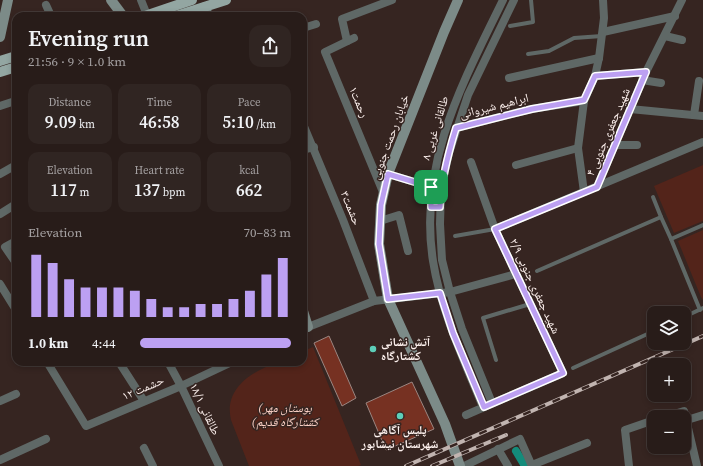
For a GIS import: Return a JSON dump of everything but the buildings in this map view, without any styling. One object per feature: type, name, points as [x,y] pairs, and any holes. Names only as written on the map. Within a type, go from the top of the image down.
[{"type":"main road","points":[[158,12],[192,0]]},
{"type":"main road","points":[[206,11],[226,0]]},
{"type":"main road","points":[[0,61],[12,57]]},
{"type":"main road","points":[[0,72],[12,68]]},
{"type":"street","points":[[0,37],[8,0]]},
{"type":"street","points":[[111,0],[120,12]]},
{"type":"street","points":[[141,0],[145,12]]},
{"type":"street","name":"رحمت۱","points":[[383,192],[325,52],[351,40],[342,19],[392,0]]},
{"type":"street","name":"خیابان رحمت جنوبی","points":[[458,0],[388,174],[383,192],[379,244],[388,299],[445,424],[460,466]]},
{"type":"street","name":"طالقانی غربی ۸","points":[[484,407],[453,333],[440,293],[433,261],[430,224],[431,187],[439,150],[459,91],[504,0]]},
{"type":"street","name":"طالقانی غربی ۸","points":[[492,403],[462,329],[450,292],[442,260],[440,224],[441,188],[456,128],[468,95],[514,0]]},
{"type":"street","points":[[584,192],[578,148],[584,100],[595,76],[604,18],[603,0]]},
{"type":"street","name":"شهید جعفری جنوبی ۴","points":[[597,187],[644,76],[682,0]]},
{"type":"street","points":[[46,5],[49,12]]},
{"type":"street","points":[[602,34],[675,16]]},
{"type":"street","points":[[307,27],[316,24]]},
{"type":"street","points":[[665,36],[682,40]]},
{"type":"street","points":[[508,78],[598,58]]},
{"type":"street","points":[[595,76],[644,76],[661,83]]},
{"type":"street","points":[[694,115],[699,81]]},
{"type":"street","name":"ابراهیم شیروانی","points":[[456,128],[532,109],[584,100]]},
{"type":"street","points":[[0,106],[12,102]]},
{"type":"street","points":[[630,109],[703,116]]},
{"type":"street","name":"حشمت۳","points":[[307,132],[374,301]]},
{"type":"street","points":[[495,229],[703,142]]},
{"type":"street","points":[[615,145],[637,145]]},
{"type":"street","points":[[307,149],[314,147]]},
{"type":"street","points":[[516,166],[578,148]]},
{"type":"street","name":"شهید جعفری جنوبی ۲/۹","points":[[471,162],[495,229],[563,373],[492,403]]},
{"type":"street","points":[[0,174],[12,167]]},
{"type":"street","points":[[388,174],[431,187]]},
{"type":"street","points":[[0,214],[12,206]]},
{"type":"street","points":[[431,207],[440,207]]},
{"type":"street","points":[[380,221],[399,215],[408,250]]},
{"type":"street","points":[[12,243],[5,247],[12,257]]},
{"type":"street","points":[[307,328],[374,301],[450,292],[516,274]]},
{"type":"street","points":[[0,284],[12,304]]},
{"type":"street","name":"حشمت ۱۲","points":[[49,366],[86,426],[181,386],[224,366]]},
{"type":"street","points":[[122,366],[144,401]]},
{"type":"street","name":"طالقانی ۱۸/۱","points":[[170,366],[218,466]]},
{"type":"street","points":[[0,400],[16,394]]},
{"type":"street","points":[[466,415],[492,403]]},
{"type":"street","points":[[691,419],[703,415]]},
{"type":"street","points":[[629,466],[625,430],[647,422]]},
{"type":"street","points":[[0,460],[46,438]]},
{"type":"street","points":[[691,438],[697,466]]},
{"type":"street","points":[[464,466],[520,439],[532,466],[587,443]]},
{"type":"street","points":[[144,448],[153,466]]},
{"type":"street","points":[[498,449],[508,466]]},
{"type":"lane","points":[[510,26],[534,22],[531,0]]},
{"type":"lane","points":[[528,54],[549,51],[574,38],[602,34]]},
{"type":"lane","points":[[653,197],[701,309],[691,314]]},
{"type":"lane","points":[[536,271],[661,217]]},
{"type":"lane","points":[[671,239],[703,226]]},
{"type":"lane","points":[[455,236],[495,229]]},
{"type":"lane","points":[[496,360],[483,318],[530,304]]},
{"type":"lane","points":[[573,368],[647,334]]},
{"type":"green space","points":[[703,165],[703,221],[674,233],[654,186]]},
{"type":"green space","points":[[703,230],[703,300],[678,241]]},
{"type":"green space","name":"(بوستان مهر (کشتارگاه قدیم","points":[[313,347],[361,465],[249,466],[231,420],[230,411],[233,395],[242,382],[256,372],[269,366],[307,366],[307,349]]},
{"type":"waterway","points":[[516,451],[525,466]]},
{"type":"railway","points":[[406,466],[703,336]]},
{"type":"railway","points":[[432,466],[506,435]]},
{"type":"place","name":"آتش نشانی کشتارگاه","points":[[373,349]]},
{"type":"place","name":"پلیس آگاهی شهرستان نیشابور","points":[[400,416]]},
{"type":"route","points":[[646,72],[597,187],[495,229],[563,373],[484,407],[453,333],[440,293],[388,299],[379,244],[381,205],[388,174],[431,187],[431,207],[440,207],[441,188],[456,128],[532,109],[584,100],[595,76],[646,72]]}]
